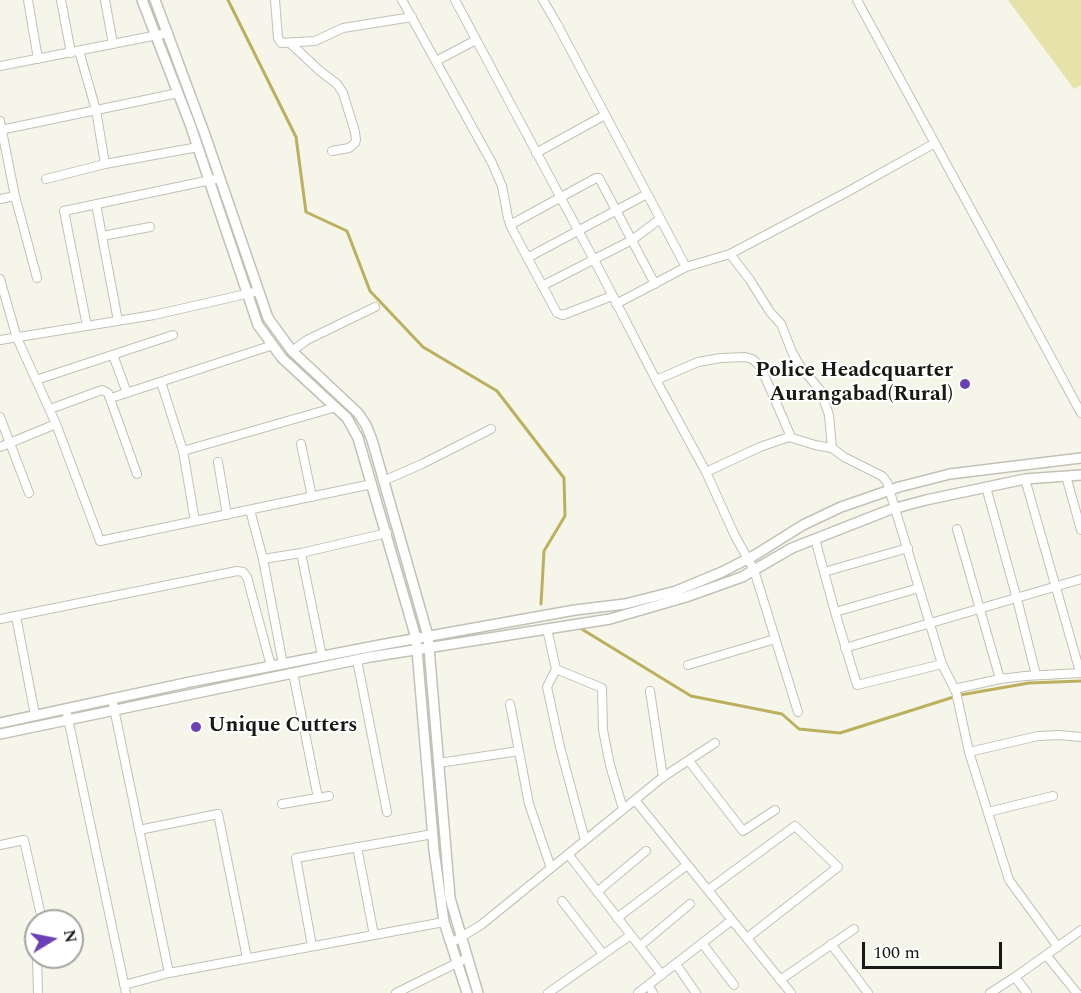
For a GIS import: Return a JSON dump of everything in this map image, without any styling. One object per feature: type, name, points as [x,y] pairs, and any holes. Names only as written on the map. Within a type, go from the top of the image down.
[{"type":"street","points":[[28,0],[38,59]]},
{"type":"street","points":[[61,0],[75,52],[96,110],[105,164]]},
{"type":"street","points":[[105,0],[113,44]]},
{"type":"street","points":[[142,0],[198,147],[258,326],[282,358],[347,418],[358,438],[416,638],[433,834],[444,922],[467,993]]},
{"type":"street","points":[[155,0],[268,318],[292,351],[358,413],[366,425],[428,636],[450,898],[478,993]]},
{"type":"street","points":[[275,0],[278,38],[281,43],[315,41],[343,28],[411,17]]},
{"type":"street","points":[[402,0],[498,174],[510,225],[557,313],[563,315],[612,296]]},
{"type":"street","points":[[454,0],[706,471],[754,570],[798,712]]},
{"type":"street","points":[[543,0],[686,267]]},
{"type":"street","points":[[857,0],[1081,413]]},
{"type":"street","points":[[0,65],[168,33]]},
{"type":"street","points":[[436,61],[476,40]]},
{"type":"street","points":[[290,43],[337,84],[343,93],[356,140],[349,148],[332,151]]},
{"type":"street","points":[[37,278],[15,196],[1,127],[178,93]]},
{"type":"street","points":[[537,153],[605,115]]},
{"type":"street","points":[[616,304],[686,267],[730,254],[935,142]]},
{"type":"street","points":[[46,179],[105,164],[198,147]]},
{"type":"street","points":[[87,326],[64,211],[220,178]]},
{"type":"street","points":[[510,225],[599,178],[655,284]]},
{"type":"street","points":[[527,258],[647,194]]},
{"type":"street","points":[[0,199],[15,196]]},
{"type":"street","points":[[96,204],[118,321]]},
{"type":"street","points":[[542,286],[632,240],[660,219]]},
{"type":"street","points":[[102,236],[150,227]]},
{"type":"street","points":[[730,254],[750,280],[767,308],[781,324],[800,366],[820,390],[829,415],[832,448]]},
{"type":"street","points":[[0,282],[17,338],[57,424],[100,541],[372,484]]},
{"type":"street","points":[[0,340],[154,315],[259,291]]},
{"type":"street","points":[[292,351],[307,340],[375,307]]},
{"type":"street","points":[[36,380],[173,335]]},
{"type":"street","points":[[111,398],[273,345]]},
{"type":"street","points":[[113,355],[127,393]]},
{"type":"street","points":[[656,380],[698,362],[721,358],[752,359],[762,370],[791,437]]},
{"type":"street","points":[[161,382],[183,451],[195,521]]},
{"type":"street","points":[[50,409],[102,390],[108,393],[137,474]]},
{"type":"street","points":[[183,451],[336,407]]},
{"type":"street","points":[[0,417],[30,494]]},
{"type":"street","points":[[0,447],[57,424]]},
{"type":"street","points":[[383,480],[422,464],[491,429]]},
{"type":"street","points":[[706,471],[759,447],[791,437],[832,448],[844,457],[882,476],[887,482],[942,664],[956,694],[969,752],[1009,880],[1058,947]]},
{"type":"street","points":[[301,444],[312,497]]},
{"type":"street","points":[[0,723],[416,638],[574,610],[625,604],[676,591],[722,572],[803,525],[841,507],[891,490],[950,474],[1081,458]]},
{"type":"street","points":[[218,462],[227,514]]},
{"type":"street","points":[[366,466],[378,462]]},
{"type":"street","points":[[0,734],[357,660],[610,619],[742,577],[792,548],[896,508],[1025,479],[1081,475]]},
{"type":"street","points":[[1066,476],[1081,530]]},
{"type":"street","points":[[956,694],[1000,680],[1036,675],[1081,673],[1025,479]]},
{"type":"street","points":[[986,487],[1036,675]]},
{"type":"street","points":[[249,510],[263,559],[283,664]]},
{"type":"street","points":[[957,529],[1000,680]]},
{"type":"street","points":[[263,559],[301,553],[387,533]]},
{"type":"street","points":[[815,538],[858,685],[942,664]]},
{"type":"street","points":[[824,572],[908,548]]},
{"type":"street","points":[[301,553],[322,656]]},
{"type":"street","points":[[0,619],[237,571],[243,572],[248,577],[271,666]]},
{"type":"street","points":[[846,648],[1081,579]]},
{"type":"street","points":[[835,612],[919,588]]},
{"type":"street","points":[[16,616],[35,715]]},
{"type":"street","points":[[547,629],[556,669],[547,687],[548,698],[585,840]]},
{"type":"street","points":[[688,665],[775,639]]},
{"type":"street","points":[[357,660],[387,812]]},
{"type":"street","points":[[556,669],[602,688],[603,730],[610,765],[623,809]]},
{"type":"street","points":[[293,673],[318,798]]},
{"type":"street","points":[[650,691],[663,777]]},
{"type":"street","points":[[112,699],[169,973]]},
{"type":"street","points":[[510,704],[529,804],[551,868]]},
{"type":"street","points":[[66,709],[125,989],[169,973],[444,922]]},
{"type":"street","points":[[969,752],[1038,736],[1081,737]]},
{"type":"street","points":[[451,943],[481,925],[663,777],[715,743]]},
{"type":"street","points":[[440,763],[519,750]]},
{"type":"street","points":[[689,761],[743,831],[775,810]]},
{"type":"street","points":[[282,804],[329,796]]},
{"type":"street","points":[[988,812],[1053,796]]},
{"type":"street","points":[[635,800],[791,993]]},
{"type":"street","points":[[139,830],[218,814],[247,958]]},
{"type":"street","points":[[708,890],[795,826],[838,867],[747,938]]},
{"type":"street","points":[[312,946],[296,858],[433,834]]},
{"type":"street","points":[[0,845],[24,840],[40,909]]},
{"type":"street","points":[[357,847],[374,935]]},
{"type":"street","points":[[597,892],[646,851]]},
{"type":"street","points":[[568,854],[662,975]]},
{"type":"street","points":[[617,918],[687,865]]},
{"type":"street","points":[[562,901],[603,954]]},
{"type":"street","points":[[640,946],[690,904]]},
{"type":"street","points":[[638,993],[732,920]]},
{"type":"street","points":[[780,980],[854,929]]},
{"type":"street","points":[[990,993],[1080,932]]},
{"type":"street","points":[[548,993],[631,935]]},
{"type":"street","points":[[702,943],[734,985]]},
{"type":"street","points":[[831,944],[868,993]]},
{"type":"street","points":[[1046,955],[1077,993]]},
{"type":"street","points":[[396,993],[467,958]]},
{"type":"street","points":[[676,964],[696,993]]},
{"type":"street","points":[[38,969],[38,993]]},
{"type":"street","points":[[1015,977],[1027,993]]},
{"type":"street","points":[[648,985],[653,993]]},
{"type":"shaded area","points":[[1008,0],[1081,0],[1081,85],[1074,89]]},
{"type":"waterway","points":[[228,0],[296,137],[306,212],[347,231],[370,291],[423,347],[497,391],[564,478],[565,516],[544,551],[541,604]]},
{"type":"waterway","points":[[580,628],[691,696],[782,714],[799,729],[840,733],[960,695],[1029,683],[1081,681]]},
{"type":"place","name":"Police Headcquarter Aurangabad(Rural)","points":[[965,384]]},
{"type":"place","name":"Unique Cutters","points":[[196,727]]}]
